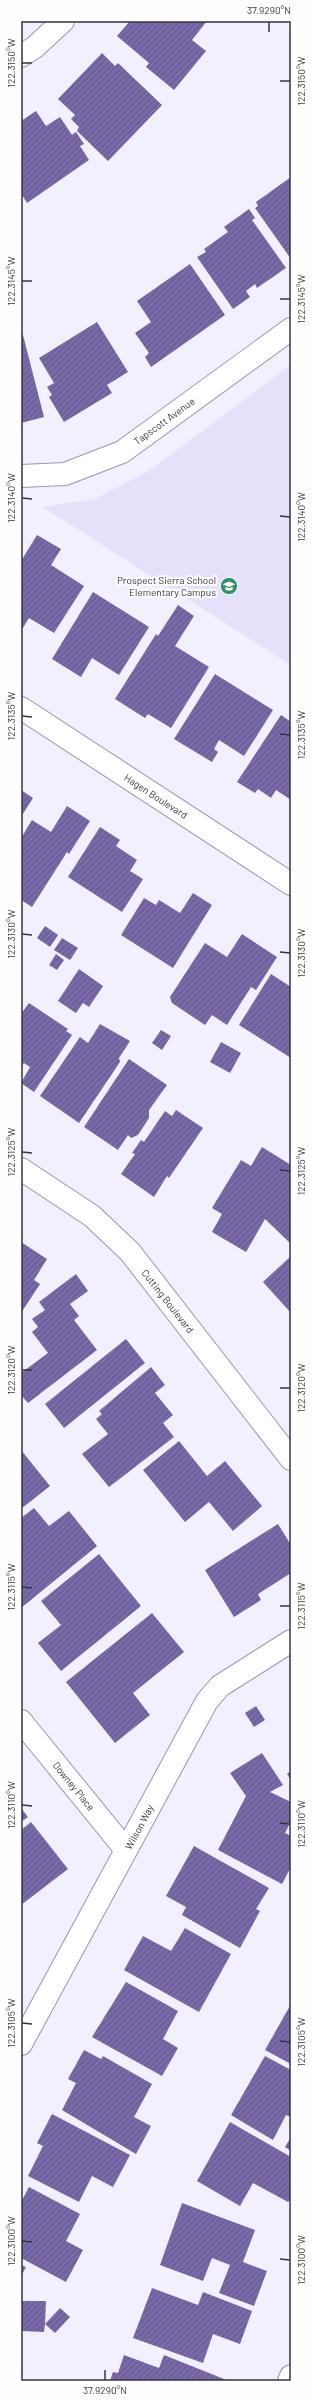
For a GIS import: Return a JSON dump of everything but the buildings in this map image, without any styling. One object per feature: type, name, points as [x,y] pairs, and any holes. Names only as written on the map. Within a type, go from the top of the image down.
[{"type":"street","points":[[21,56],[35,48],[63,21]]},
{"type":"street","name":"Tapscott Avenue","points":[[21,476],[65,474],[122,452],[291,329]]},
{"type":"street","name":"Hagen Boulevard","points":[[21,708],[291,884]]},
{"type":"street","name":"Cutting Boulevard","points":[[21,1169],[92,1216],[130,1252],[291,1459]]},
{"type":"street","name":"Wilson Way","points":[[21,2044],[206,1701],[220,1686],[291,1641]]},
{"type":"street","name":"Downey Place","points":[[21,1721],[126,1850]]},
{"type":"street","points":[[289,2381],[291,2376]]},
{"type":"shaded area","name":"Prospect Sierra School Elementary Campus","points":[[291,365],[291,665],[43,507],[95,499],[147,472]]},
{"type":"place","name":"Prospect Sierra School Elementary Campus","points":[[229,586]]}]
